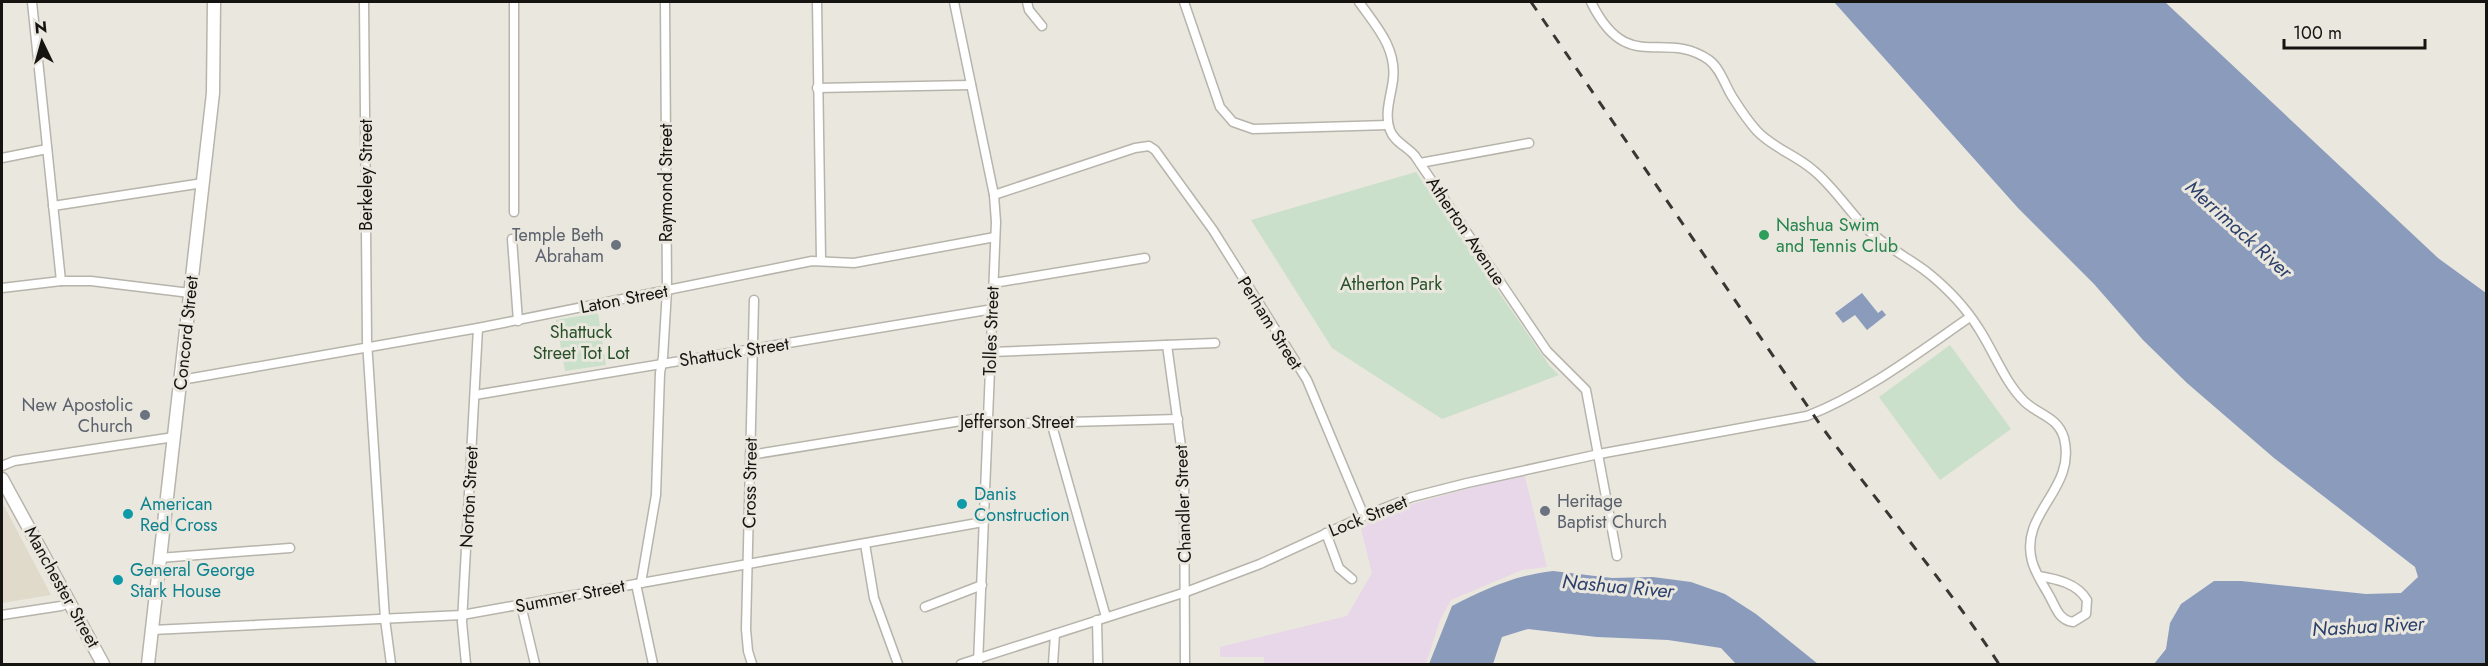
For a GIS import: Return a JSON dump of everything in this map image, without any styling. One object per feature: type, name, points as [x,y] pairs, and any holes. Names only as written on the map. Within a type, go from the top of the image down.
[{"type":"main road","name":"Concord Street","points":[[148,664],[213,93],[214,2]]},
{"type":"main road","name":"Manchester Street","points":[[2,479],[103,664]]},
{"type":"street","points":[[32,2],[61,281]]},
{"type":"street","name":"Berkeley Street","points":[[364,2],[368,348],[385,619],[391,664]]},
{"type":"street","points":[[514,2],[514,212]]},
{"type":"street","name":"Raymond Street","points":[[638,584],[656,495],[667,290],[665,2]]},
{"type":"street","points":[[817,2],[821,260]]},
{"type":"street","name":"Tolles Street","points":[[954,2],[994,195],[994,283],[978,661]]},
{"type":"street","points":[[1027,2],[1029,10],[1042,26]]},
{"type":"street","points":[[1184,2],[1223,112],[1238,126],[1253,129],[1388,125],[1393,78],[1392,55],[1385,38],[1359,2]]},
{"type":"street","points":[[1591,2],[1603,21],[1625,43],[1646,48],[1689,52],[1699,55],[1714,65],[1733,98],[1757,130],[1772,144],[1818,174],[1866,228],[1928,273],[1970,317],[2017,393],[2027,404],[2054,420],[2063,436],[2066,448],[2064,473],[2060,484],[2038,516],[2031,543],[2032,561],[2038,576],[2064,619],[2073,622],[2086,614],[2087,600],[2080,591],[2056,579],[2038,576]]},
{"type":"street","points":[[817,88],[971,85]]},
{"type":"street","name":"Atherton Avenue","points":[[1388,125],[1394,138],[1412,152],[1420,163],[1547,351],[1560,367],[1584,387],[1599,454],[1617,556]]},
{"type":"street","points":[[1420,163],[1529,143]]},
{"type":"street","name":"Perham Street","points":[[994,195],[1135,148],[1149,146],[1161,158],[1213,230],[1307,380],[1364,516]]},
{"type":"street","points":[[2,158],[47,149]]},
{"type":"street","points":[[53,206],[203,183]]},
{"type":"street","name":"Laton Street","points":[[181,380],[518,321],[821,260],[854,263],[995,237]]},
{"type":"street","points":[[512,239],[518,321]]},
{"type":"street","points":[[994,283],[1145,258]]},
{"type":"street","points":[[2,288],[61,281],[91,281],[190,293]]},
{"type":"street","name":"Cross Street","points":[[752,664],[746,640],[754,300]]},
{"type":"street","name":"Shattuck Street","points":[[475,394],[993,309]]},
{"type":"street","name":"Lock Street","points":[[961,664],[978,661],[1186,592],[1260,564],[1364,516],[1412,497],[1599,454],[1807,416],[1863,387],[1970,317]]},
{"type":"street","name":"Norton Street","points":[[466,664],[462,615],[478,328]]},
{"type":"street","points":[[991,352],[1215,343]]},
{"type":"street","name":"Chandler Street","points":[[1167,345],[1184,479],[1185,664]]},
{"type":"street","name":"Jefferson Street","points":[[750,455],[973,419],[994,424],[1178,419]]},
{"type":"street","points":[[1051,422],[1102,619],[1098,664]]},
{"type":"street","points":[[2,466],[14,461],[174,437]]},
{"type":"street","name":"Summer Street","points":[[152,630],[462,615],[983,522]]},
{"type":"street","points":[[1326,533],[1339,568],[1352,579]]},
{"type":"street","points":[[864,544],[874,598],[898,664]]},
{"type":"street","points":[[159,558],[290,548]]},
{"type":"street","points":[[638,584],[653,664]]},
{"type":"street","points":[[925,607],[982,585]]},
{"type":"street","points":[[2,615],[61,606],[70,602]]},
{"type":"street","points":[[521,605],[535,664]]},
{"type":"street","points":[[1053,664],[1055,634]]},
{"type":"shaded area","points":[[1524,473],[1547,567],[1522,570],[1451,600],[1440,620],[1426,664],[1264,664],[1264,657],[1220,657],[1220,647],[1347,616],[1372,573],[1360,525],[1409,505]]},
{"type":"shaded area","points":[[2,502],[51,595],[2,603]]},
{"type":"green space","name":"Atherton Park","points":[[1416,172],[1549,365],[1559,375],[1442,419],[1332,348],[1251,220]]},
{"type":"green space","name":"Shattuck Street Tot Lot","points":[[598,313],[606,365],[565,371],[556,320]]},
{"type":"green space","points":[[1950,345],[2011,429],[1940,480],[1879,397]]},
{"type":"water","points":[[1834,2],[2165,2],[2438,258],[2486,293],[2486,664],[2154,664],[2166,649],[2170,623],[2181,604],[2214,581],[2241,581],[2366,594],[2401,593],[2418,577],[2415,567],[2274,458],[2187,383],[2143,340],[2094,284],[2018,208]]},
{"type":"water","points":[[1862,293],[1878,313],[1882,310],[1886,315],[1867,330],[1855,315],[1843,323],[1835,313]]},
{"type":"water","name":"Nashua River","points":[[1553,571],[1612,578],[1653,577],[1691,582],[1725,594],[1756,614],[1818,664],[1736,664],[1721,648],[1668,640],[1597,637],[1528,629],[1502,637],[1493,664],[1429,664],[1452,606],[1501,584]]},
{"type":"railway","points":[[1531,2],[1819,423],[1956,602],[1999,664]]},
{"type":"place","name":"Nashua Swim and Tennis Club","points":[[1764,235]]},
{"type":"place","name":"Temple Beth Abraham","points":[[616,245]]},
{"type":"place","name":"New Apostolic Church","points":[[145,415]]},
{"type":"place","name":"Danis Construction","points":[[962,504]]},
{"type":"place","name":"Heritage Baptist Church","points":[[1545,511]]},
{"type":"place","name":"American Red Cross","points":[[128,514]]},
{"type":"place","name":"General George Stark House","points":[[118,580]]},
{"type":"water label","name":"Merrimack River","points":[[2239,229]]}]
